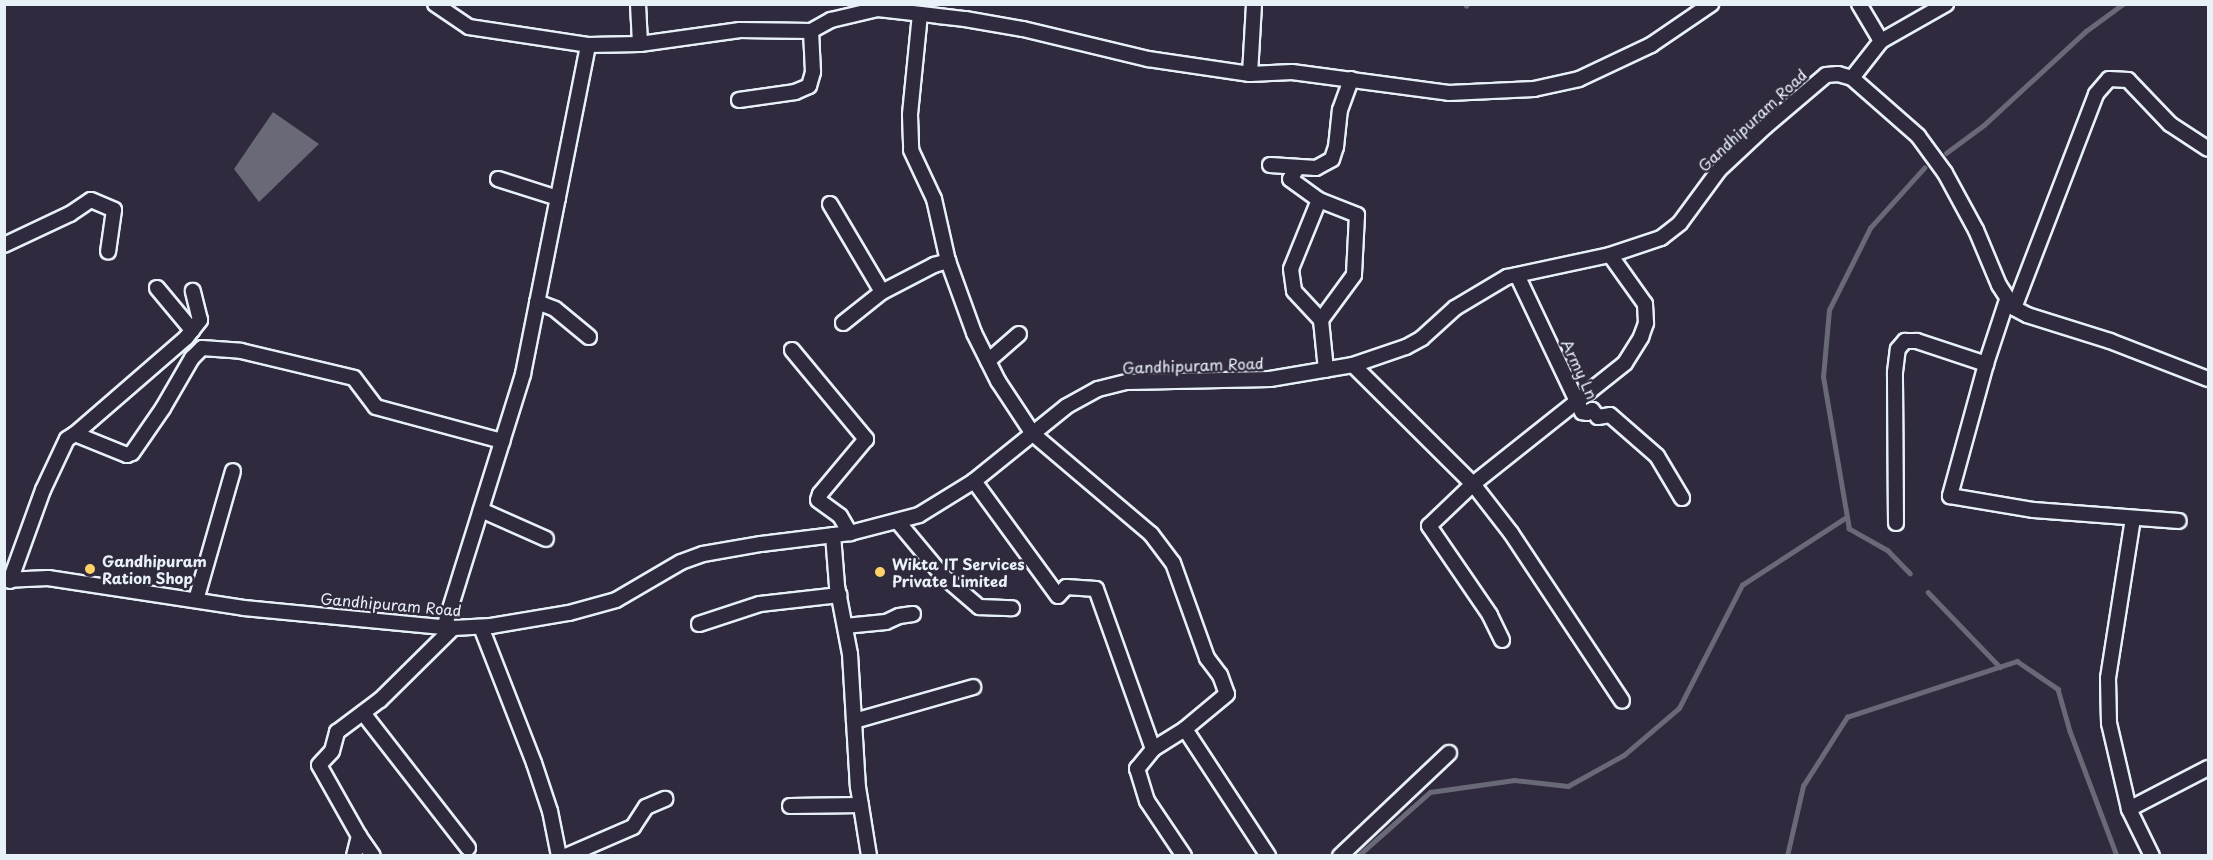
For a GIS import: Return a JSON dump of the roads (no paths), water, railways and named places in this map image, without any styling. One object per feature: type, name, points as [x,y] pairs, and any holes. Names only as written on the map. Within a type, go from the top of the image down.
[{"type":"street","points":[[435,4],[469,27],[588,45],[640,44],[740,30],[811,31],[831,20],[878,9],[1023,29],[1148,59],[1250,74],[1292,72],[1449,93],[1534,89],[1579,79],[1651,45],[1711,4]]},
{"type":"street","points":[[638,4],[640,44]]},
{"type":"street","points":[[1250,74],[1254,4]]},
{"type":"street","points":[[1859,4],[1881,41]]},
{"type":"street","points":[[1946,4],[1881,41],[1852,78],[1918,136],[1945,173],[1976,230],[2011,304],[2027,315],[2110,340],[2208,379]]},
{"type":"street","points":[[920,14],[910,115],[911,150],[934,199],[948,261],[974,333],[988,361],[1033,434],[1150,534],[1173,563],[1207,658],[1220,675],[1227,694],[1185,729],[1153,749],[1137,769],[1147,801],[1184,855]]},
{"type":"street","points":[[739,100],[795,92],[809,86],[813,72],[811,31]]},
{"type":"street","points":[[373,855],[359,836],[320,765],[332,750],[337,732],[394,687],[449,628],[481,510],[523,374],[588,45]]},
{"type":"street","name":"Gandhipuram Road","points":[[7,580],[48,578],[244,608],[449,628],[482,627],[569,613],[616,600],[681,562],[703,554],[761,543],[850,533],[919,515],[974,481],[1067,406],[1098,389],[1127,382],[1270,379],[1353,365],[1406,347],[1422,338],[1455,308],[1482,290],[1517,275],[1610,255],[1661,238],[1680,223],[1719,170],[1826,75],[1838,74],[1852,78]]},
{"type":"street","points":[[2180,521],[2034,510],[1950,496],[1986,364],[2096,93],[2109,79],[2128,80],[2170,124],[2208,149]]},
{"type":"street","points":[[1270,165],[1316,168],[1332,159],[1336,147],[1340,110],[1351,80]]},
{"type":"street","points":[[1298,167],[1290,179],[1319,200],[1357,215],[1354,275],[1321,321]]},
{"type":"street","points":[[498,179],[558,198]]},
{"type":"street","points":[[4,245],[70,214],[91,200],[114,210],[108,252]]},
{"type":"street","points":[[1319,200],[1291,269],[1294,291],[1321,321],[1326,370]]},
{"type":"street","points":[[830,204],[882,292]]},
{"type":"street","points":[[1502,640],[1490,615],[1429,526],[1473,484],[1625,363],[1641,337],[1646,323],[1645,304],[1610,255]]},
{"type":"street","points":[[843,323],[882,292],[934,265],[948,261]]},
{"type":"street","name":"Army Ln","points":[[1517,275],[1582,412],[1587,414],[1592,410],[1598,417],[1610,415],[1657,456],[1682,498]]},
{"type":"street","points":[[157,288],[188,335],[196,353]]},
{"type":"street","points":[[7,580],[61,448],[188,335],[200,320],[193,291]]},
{"type":"street","points":[[537,302],[555,309],[589,337]]},
{"type":"street","points":[[988,361],[1019,334]]},
{"type":"street","points":[[1896,523],[1895,372],[1898,349],[1905,341],[1917,340],[1986,364]]},
{"type":"street","points":[[75,434],[127,455],[132,453],[163,408],[196,353],[202,348],[241,351],[332,371],[354,378],[376,407],[502,441]]},
{"type":"street","points":[[792,350],[866,439],[820,494],[818,500],[840,516],[850,533]]},
{"type":"street","points":[[1353,365],[1473,484],[1511,533],[1622,701]]},
{"type":"street","points":[[196,600],[233,471]]},
{"type":"street","points":[[974,481],[1058,596],[1066,587],[1096,589],[1153,749]]},
{"type":"street","points":[[481,510],[546,539]]},
{"type":"street","points":[[2133,519],[2108,678],[2109,723],[2129,809],[2152,855]]},
{"type":"street","points":[[898,522],[943,576],[979,607],[1012,608]]},
{"type":"street","points":[[834,535],[839,595],[852,673],[861,805],[869,855]]},
{"type":"street","points":[[699,624],[760,604],[839,595]]},
{"type":"street","points":[[845,626],[886,622],[899,616],[913,614]]},
{"type":"street","points":[[482,627],[537,772],[550,811],[559,855]]},
{"type":"street","points":[[854,721],[973,687]]},
{"type":"street","points":[[363,712],[468,848]]},
{"type":"street","points":[[1185,729],[1268,855]]},
{"type":"street","points":[[1340,855],[1449,753]]},
{"type":"street","points":[[2129,809],[2208,768]]},
{"type":"street","points":[[567,855],[633,826],[646,807],[664,799]]},
{"type":"street","points":[[790,806],[861,805]]},
{"type":"street","points":[[354,855],[359,836]]},
{"type":"water","points":[[273,112],[319,144],[259,202],[234,169]]},
{"type":"waterway","points":[[1946,153],[1984,125],[2086,31],[2123,4]]},
{"type":"waterway","points":[[1910,574],[1888,551],[1849,529],[1823,377],[1829,310],[1870,228],[1924,168]]},
{"type":"waterway","points":[[1358,856],[1430,792],[1514,780],[1568,786],[1624,755],[1679,708],[1742,585],[1845,518]]},
{"type":"waterway","points":[[1928,592],[2000,667]]},
{"type":"waterway","points":[[1787,856],[1803,786],[1847,717],[2017,661],[2058,689],[2070,731],[2117,856]]},
{"type":"place","name":"Gandhipuram Ration Shop","points":[[90,569]]},
{"type":"place","name":"Wikta IT Services Private Limited","points":[[880,572]]}]
